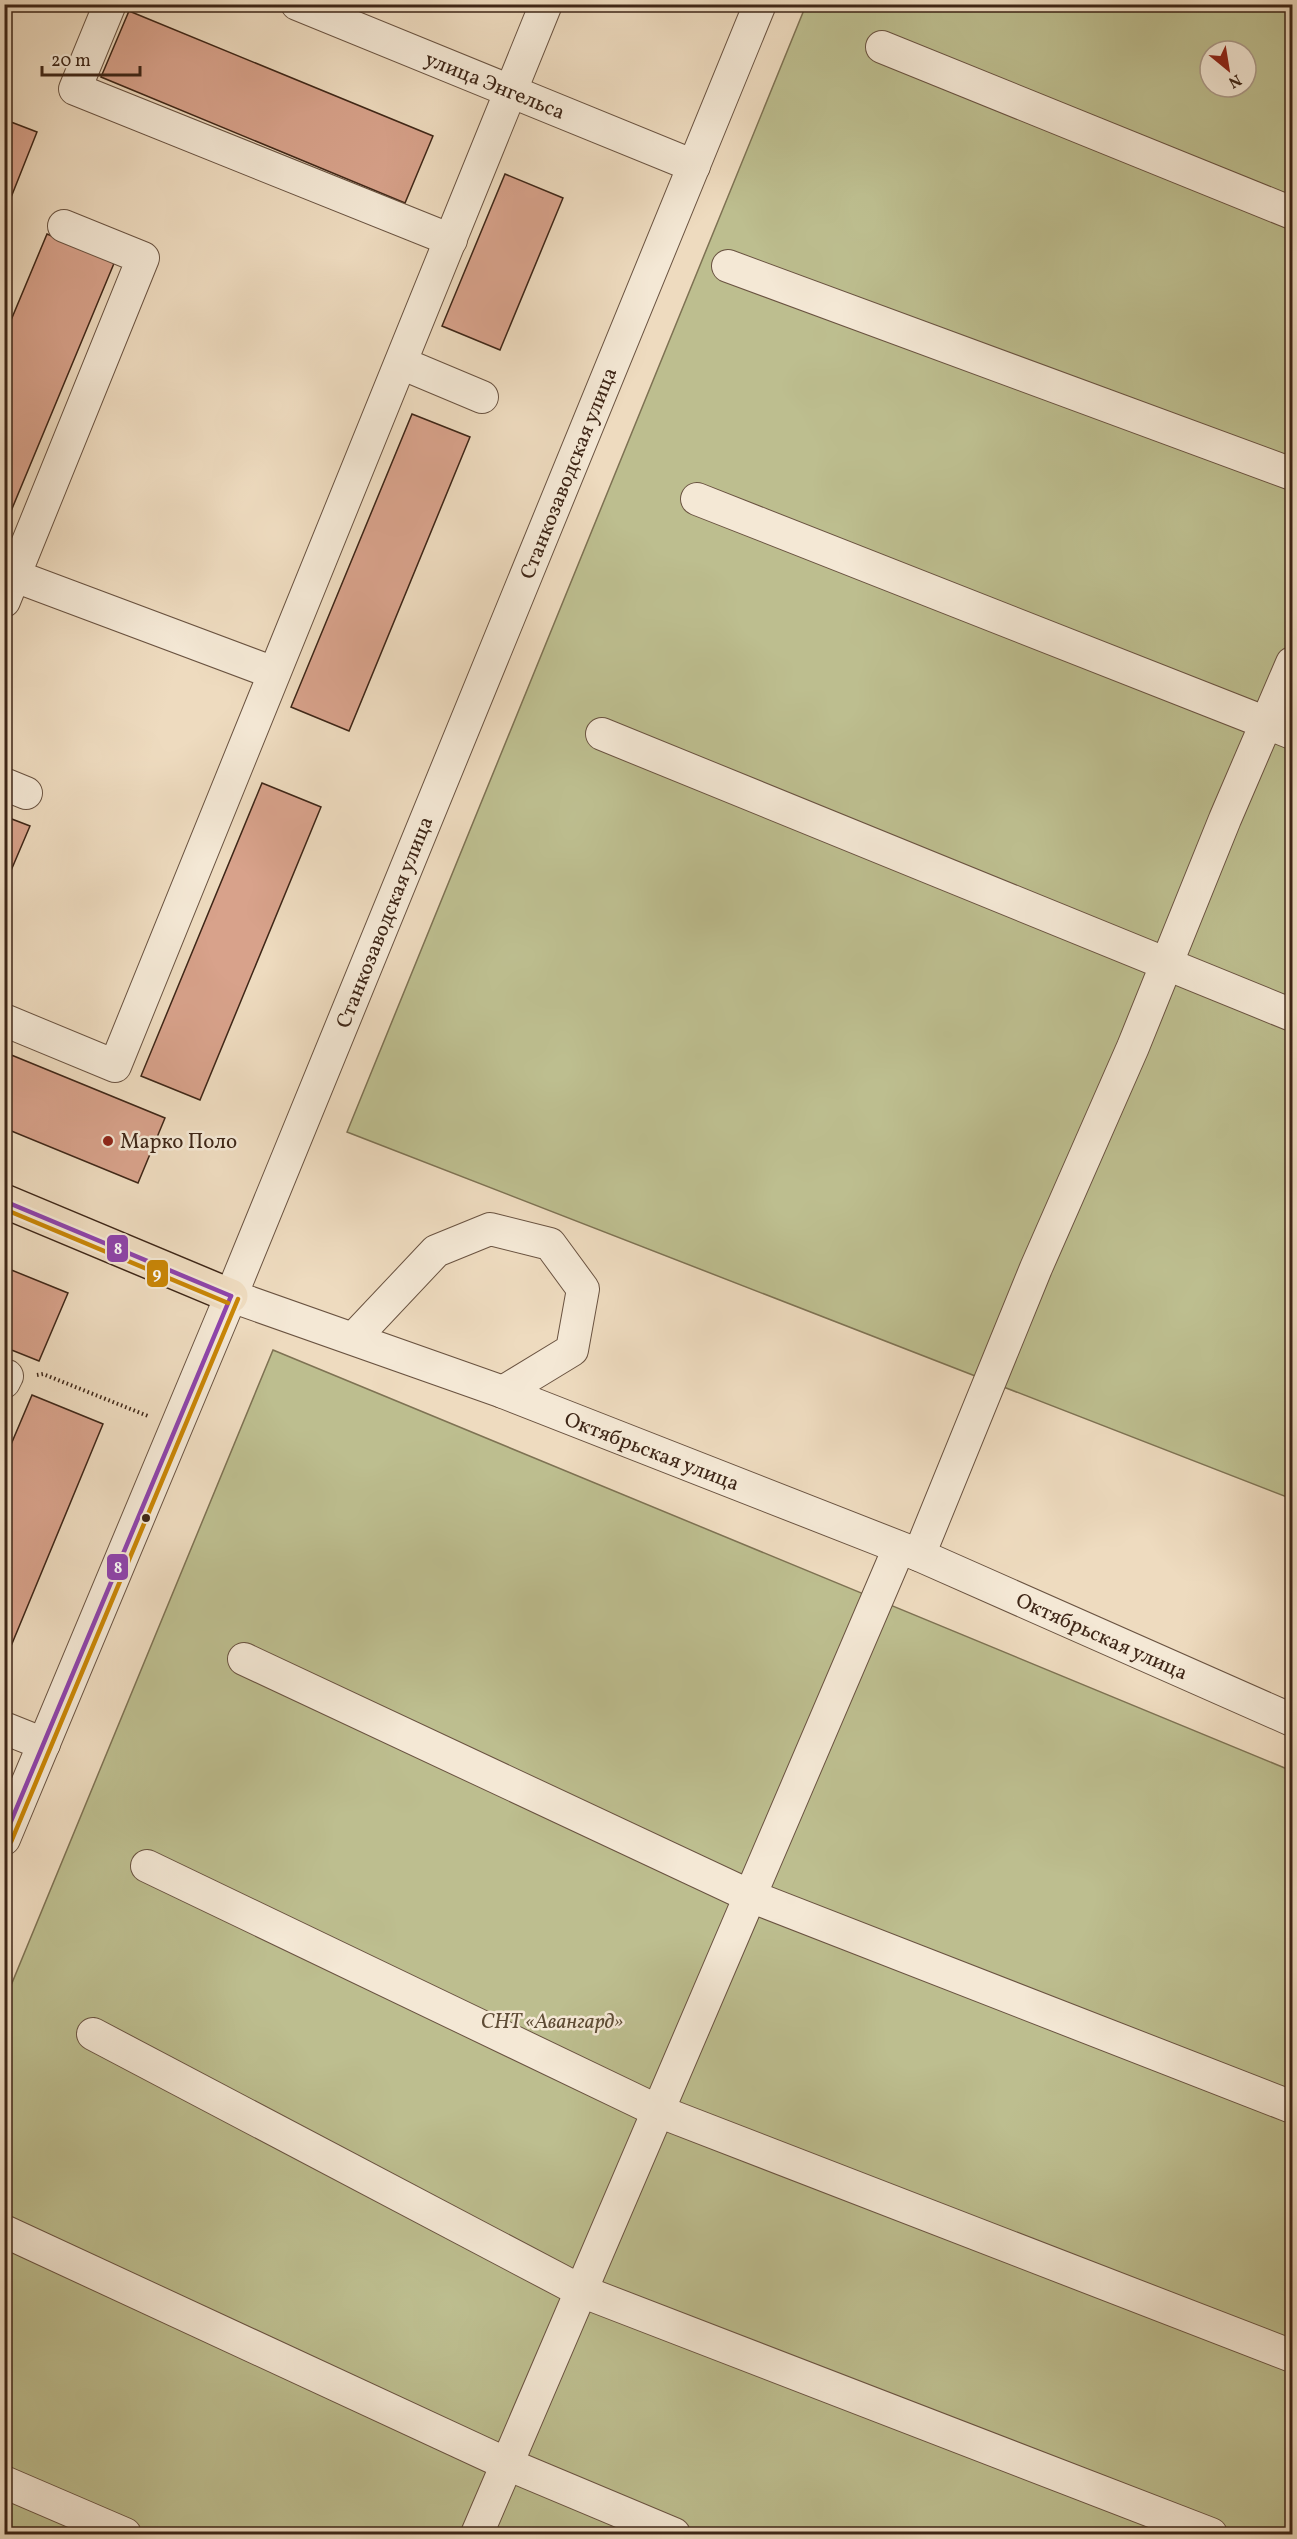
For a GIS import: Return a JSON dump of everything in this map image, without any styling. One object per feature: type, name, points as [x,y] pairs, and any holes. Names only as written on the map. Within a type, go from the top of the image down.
[{"type":"main road","name":"Октябрьская улица","points":[[4,1201],[231,1296]]},
{"type":"street","points":[[110,4],[75,89],[451,240]]},
{"type":"street","name":"улица Энгельса","points":[[297,4],[694,166]]},
{"type":"street","points":[[4,1020],[114,1065],[546,4]]},
{"type":"street","name":"Станкозаводская улица","points":[[4,1839],[231,1296],[760,4]]},
{"type":"street","points":[[882,47],[1293,213]]},
{"type":"street","points":[[64,226],[143,258],[10,589],[274,674]]},
{"type":"street","points":[[728,266],[1293,474]]},
{"type":"street","points":[[401,363],[482,397]]},
{"type":"street","points":[[698,499],[1279,728]]},
{"type":"street","points":[[477,2535],[750,1896],[909,1552],[1036,1268],[1166,965],[1279,728],[1293,663]]},
{"type":"street","points":[[602,734],[1293,1015]]},
{"type":"street","points":[[354,1338],[436,1251],[490,1229],[550,1244],[583,1289],[572,1350],[503,1392]]},
{"type":"street","name":"Октябрьская улица","points":[[231,1296],[503,1392],[909,1552],[1293,1720]]},
{"type":"street","points":[[244,1659],[750,1896],[1293,2107]]},
{"type":"street","points":[[4,1728],[44,1744]]},
{"type":"street","points":[[147,1866],[658,2111],[1293,2356]]},
{"type":"street","points":[[93,2034],[581,2291],[1211,2535]]},
{"type":"street","points":[[6,2232],[507,2464],[674,2535]]},
{"type":"street","points":[[4,2482],[125,2535]]},
{"type":"path","points":[[5,1378],[43,1374],[176,1427]]},
{"type":"green space","points":[[806,5],[1292,5],[1292,1499],[347,1132]]},
{"type":"green space","name":"СНТ «Авангард»","points":[[273,1350],[1292,1771],[1292,2534],[5,2534],[5,2000]]},
{"type":"building","points":[[129,11],[433,136],[405,203],[101,77]]},
{"type":"building","points":[[11,122],[37,132],[4,215],[4,139]]},
{"type":"building","points":[[505,174],[563,198],[500,350],[442,326]]},
{"type":"building","points":[[47,234],[115,261],[4,528],[4,337]]},
{"type":"building","points":[[412,414],[470,437],[349,731],[291,707]]},
{"type":"building","points":[[262,783],[321,807],[200,1100],[141,1076]]},
{"type":"building","points":[[4,816],[30,826],[4,887]]},
{"type":"building","points":[[4,1052],[165,1118],[138,1183],[4,1128]]},
{"type":"building","points":[[4,1267],[68,1293],[39,1361],[4,1347]]},
{"type":"building","points":[[32,1395],[103,1424],[4,1663],[4,1461]]},
{"type":"transit line","name":"8","points":[[4,1201],[231,1296]]},
{"type":"transit line","name":"9","points":[[4,1209],[228,1303]]},
{"type":"transit line","name":"8","points":[[4,1838],[231,1296]]},
{"type":"transit line","name":"9","points":[[11,1842],[238,1299]]},
{"type":"place","name":"Марко Поло","points":[[108,1141]]}]
